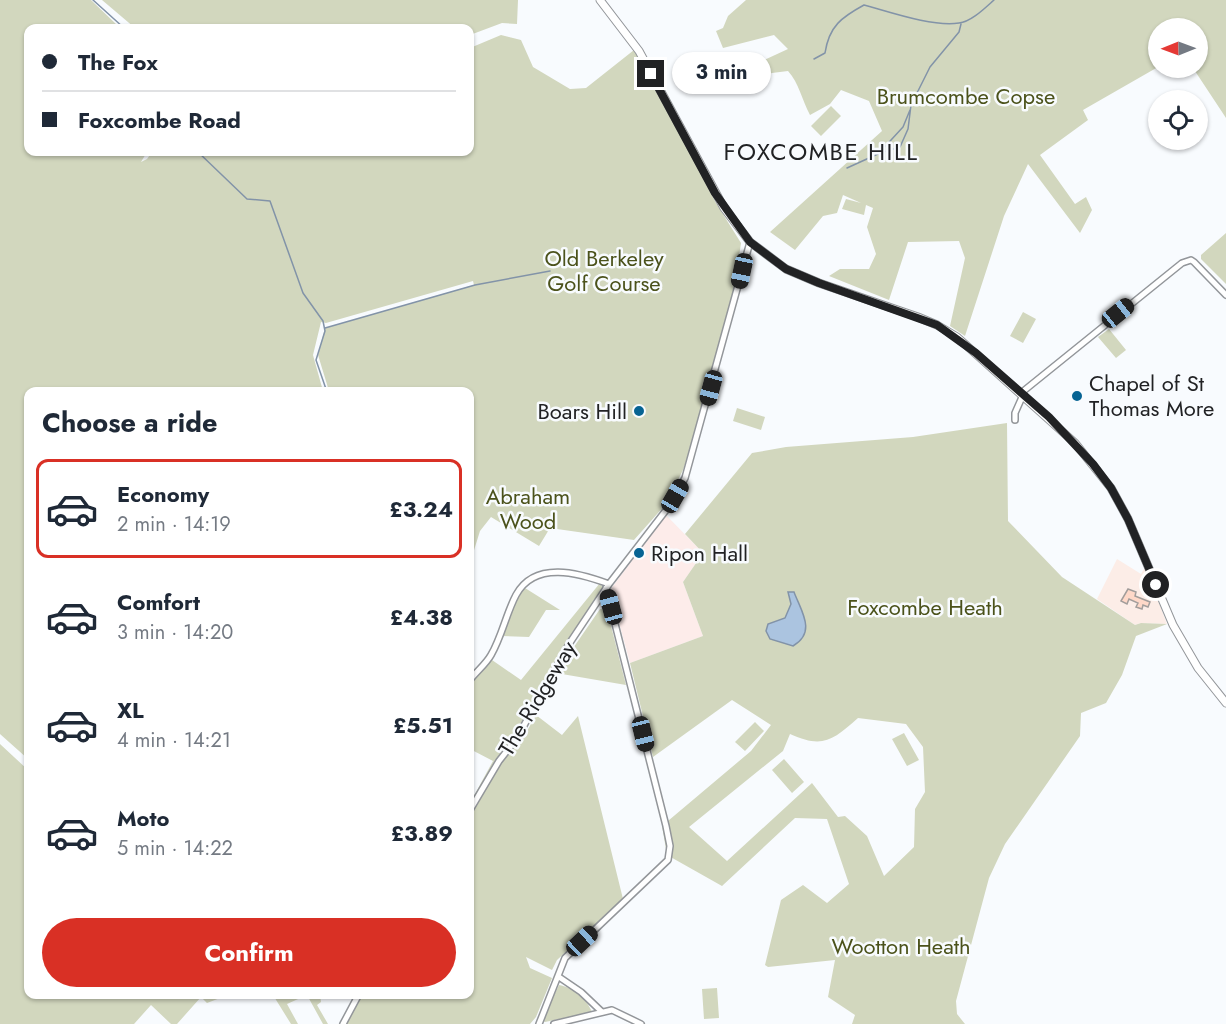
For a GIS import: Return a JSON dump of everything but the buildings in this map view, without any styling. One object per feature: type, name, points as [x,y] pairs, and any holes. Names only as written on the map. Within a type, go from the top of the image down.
[{"type":"street","points":[[600,0],[639,51],[715,193],[750,242],[771,260],[801,276],[937,325],[957,337],[1075,443],[1111,488],[1128,519],[1178,634],[1198,668],[1226,703]]},
{"type":"street","name":"The Ridgeway","points":[[474,803],[499,761],[517,738],[569,644],[608,586],[670,505],[685,478],[750,242]]},
{"type":"street","points":[[1015,420],[1015,413],[1022,394],[1182,263],[1191,260],[1194,262],[1226,295]]},
{"type":"street","points":[[474,676],[491,657],[517,593],[531,578],[553,572],[580,574],[608,586],[671,853],[668,860],[565,958],[539,1024]]},
{"type":"street","points":[[559,977],[581,992],[602,1012]]},
{"type":"street","points":[[343,1024],[356,999]]},
{"type":"street","points":[[554,1024],[612,1010],[640,1024]]},
{"type":"shaded area","points":[[666,515],[703,553],[683,582],[703,636],[630,663],[610,590]]},
{"type":"shaded area","points":[[1117,559],[1141,574],[1145,567],[1167,624],[1141,623],[1135,625],[1097,599]]},
{"type":"green space","points":[[0,0],[91,0],[116,24],[24,24],[24,156],[145,156],[141,162],[149,156],[474,156],[474,46],[501,35],[521,40],[533,67],[570,89],[586,88],[634,50],[716,203],[741,243],[732,304],[697,430],[683,470],[666,504],[634,540],[550,528],[539,546],[491,517],[480,531],[474,550],[474,387],[328,387],[318,355],[325,328],[474,285],[473,281],[326,323],[321,322],[313,355],[322,387],[24,387],[24,755],[0,734]]},
{"type":"green space","points":[[102,0],[518,0],[517,24],[502,23],[474,34],[474,24],[130,24]]},
{"type":"green space","name":"Brumcombe Copse","points":[[746,0],[1226,0],[1226,118],[1200,78],[1208,78],[1208,18],[1148,18],[1148,73],[1083,110],[1088,120],[1040,155],[1075,204],[1086,197],[1092,210],[1080,233],[1028,164],[1004,216],[965,336],[950,326],[965,258],[959,241],[908,242],[889,300],[829,276],[840,269],[869,269],[876,254],[867,227],[873,208],[866,205],[864,215],[842,209],[846,199],[861,203],[843,195],[837,213],[823,216],[795,250],[770,232],[882,131],[869,101],[841,90],[830,104],[810,115],[798,86],[788,71],[772,73],[750,81],[751,66],[788,49],[774,35],[723,48],[716,31],[723,28],[728,16]]},
{"type":"green space","points":[[831,106],[841,116],[821,136],[811,126]]},
{"type":"green space","points":[[1226,233],[1226,284],[1201,259],[1201,255]]},
{"type":"green space","points":[[1023,312],[1036,319],[1023,343],[1010,336]]},
{"type":"green space","points":[[1109,329],[1126,350],[1116,358],[1098,337]]},
{"type":"green space","points":[[737,408],[765,417],[761,430],[733,421]]},
{"type":"green space","name":"Foxcombe Heath","points":[[1007,423],[1008,521],[1062,577],[1135,625],[1141,623],[1167,624],[1136,636],[1122,675],[1106,703],[1081,713],[1080,736],[1005,844],[989,878],[956,1001],[957,1014],[965,1024],[852,1024],[855,1015],[828,997],[835,960],[768,967],[765,965],[781,900],[803,885],[827,903],[849,884],[827,819],[795,818],[722,886],[667,855],[662,826],[751,751],[771,725],[732,700],[653,757],[630,663],[703,636],[683,582],[703,553],[685,534],[752,453],[786,447],[913,437]],"holes":[[[858,718],[906,724],[923,747],[925,792],[915,809],[914,847],[884,876],[867,836],[845,816],[838,817],[812,783],[727,861],[689,827],[783,751],[790,734],[811,741],[827,740]]]},
{"type":"green space","points":[[600,583],[603,588],[565,645],[509,744],[517,749],[536,715],[562,735],[578,716],[623,899],[557,960],[552,970],[526,957],[530,968],[552,978],[536,1017],[530,1024],[344,1024],[360,999],[474,999],[474,796],[493,761],[474,751],[474,680],[492,660],[521,680]]},
{"type":"green space","points":[[525,588],[560,610],[546,610],[529,637],[501,636],[514,603]]},
{"type":"green space","points":[[600,609],[607,610],[626,685],[556,673]]},
{"type":"green space","points":[[755,722],[764,731],[745,751],[735,742]]},
{"type":"green space","points":[[904,733],[919,760],[907,766],[892,739]]},
{"type":"green space","points":[[0,744],[24,766],[24,999],[199,999],[177,1024],[171,1024],[151,1005],[134,1024],[0,1024]]},
{"type":"green space","points":[[784,759],[804,782],[792,793],[772,770]]},
{"type":"green space","points":[[559,985],[578,994],[592,1012],[545,1022],[542,1020]]},
{"type":"green space","points":[[717,988],[719,1018],[704,1019],[702,989]]},
{"type":"green space","points":[[203,999],[218,999],[207,1003]]},
{"type":"green space","points":[[275,999],[298,999],[287,1004],[298,1024],[291,1024]]},
{"type":"green space","points":[[309,999],[321,999],[321,1002],[317,1005],[328,1024],[323,1024]]},
{"type":"water","points":[[788,592],[794,592],[806,628],[800,640],[793,646],[770,639],[766,631],[768,624],[785,618],[791,604]]},
{"type":"waterway","points":[[93,0],[120,24]]},
{"type":"waterway","points":[[814,59],[825,53],[833,29],[838,23],[864,5],[911,18],[948,24],[968,20],[994,0]]},
{"type":"waterway","points":[[847,168],[900,147],[908,129],[911,105],[930,67],[959,32],[961,24]]},
{"type":"waterway","points":[[880,152],[903,127],[910,110]]},
{"type":"waterway","points":[[202,156],[247,199],[270,201],[303,293],[323,321],[325,331],[316,360],[325,387]]},
{"type":"waterway","points":[[325,328],[475,285],[550,271]]},
{"type":"place","name":"Chapel of St Thomas More","points":[[1077,396]]},
{"type":"place","name":"Boars Hill","points":[[639,411]]},
{"type":"place","name":"Ripon Hall","points":[[639,553]]},
{"type":"district","name":"FOXCOMBE HILL","points":[[821,152]]},
{"type":"route","points":[[651,74],[715,193],[750,242],[771,260],[786,269],[937,325],[957,337],[976,353],[1049,417],[1093,464],[1111,488],[1128,519],[1156,585]]},
{"type":"park label","name":"Old Berkeley Golf Course","points":[[604,270]]},
{"type":"park label","name":"Abraham Wood","points":[[528,508]]},
{"type":"park label","name":"Wootton Heath","points":[[901,946]]}]
